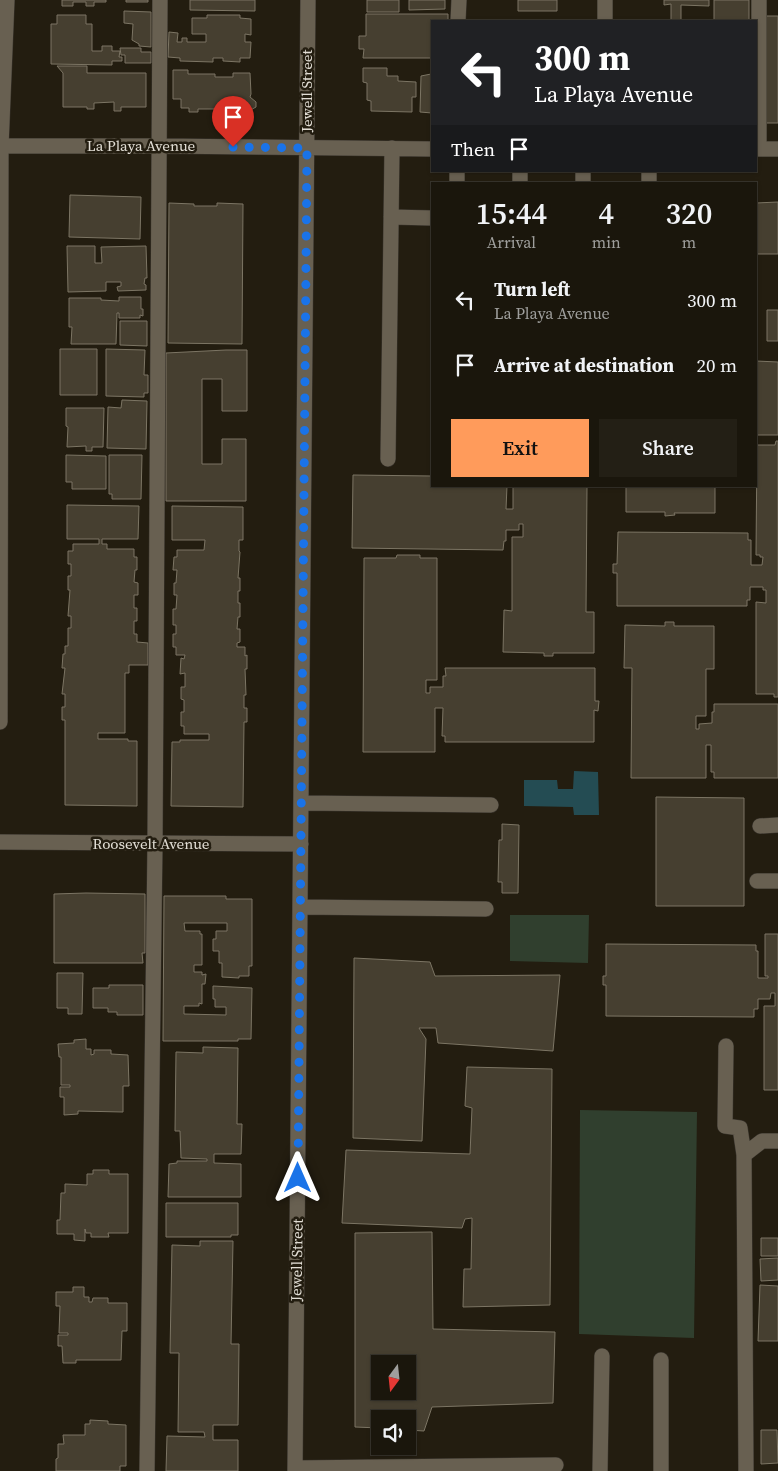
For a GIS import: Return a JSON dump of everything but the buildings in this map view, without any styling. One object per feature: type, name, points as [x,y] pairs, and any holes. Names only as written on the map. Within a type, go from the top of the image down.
[{"type":"street","points":[[0,722],[0,146],[7,0]]},
{"type":"street","points":[[147,1471],[155,844],[160,0]]},
{"type":"street","name":"Jewell Street","points":[[295,1470],[308,0]]},
{"type":"street","points":[[458,20],[459,0]]},
{"type":"street","points":[[605,0],[605,20]]},
{"type":"street","points":[[759,0],[758,149],[778,150]]},
{"type":"street","name":"La Playa Avenue","points":[[0,146],[431,148]]},
{"type":"street","points":[[388,458],[392,148]]},
{"type":"street","points":[[391,217],[431,218]]},
{"type":"street","points":[[302,803],[491,806]]},
{"type":"street","points":[[760,826],[778,825]]},
{"type":"street","name":"Roosevelt Avenue","points":[[0,842],[301,844]]},
{"type":"street","points":[[757,881],[778,881]]},
{"type":"street","points":[[300,907],[486,909]]},
{"type":"street","points":[[726,1046],[725,1126],[740,1128],[744,1155],[746,1471]]},
{"type":"street","points":[[744,1155],[762,1141],[778,1140]]},
{"type":"street","points":[[600,1471],[602,1356]]},
{"type":"street","points":[[661,1360],[661,1471]]},
{"type":"street","points":[[295,1470],[556,1465]]},
{"type":"green space","points":[[510,915],[589,915],[588,963],[510,961]]},
{"type":"green space","points":[[580,1110],[697,1112],[694,1338],[579,1334]]},
{"type":"water","points":[[574,771],[598,772],[599,815],[574,815],[573,807],[524,806],[524,780],[557,780],[558,789],[573,789]]},
{"type":"route","points":[[233,147],[307,148],[298,1178]]}]
